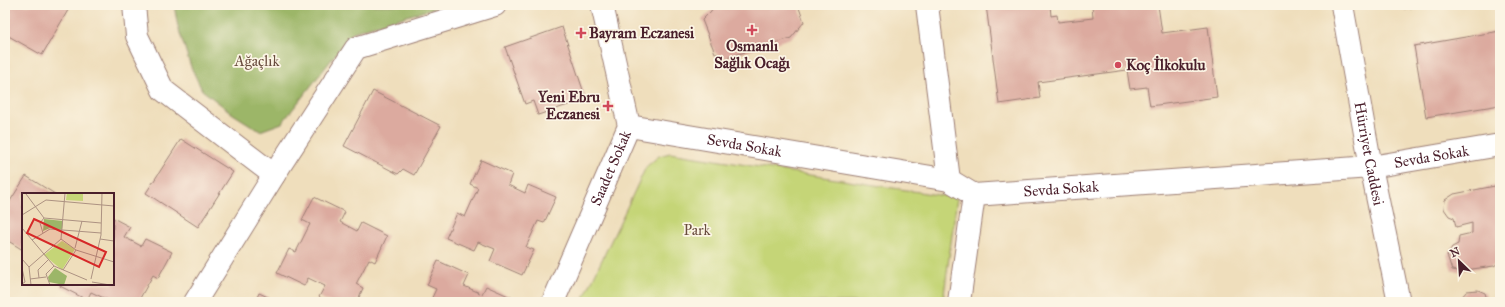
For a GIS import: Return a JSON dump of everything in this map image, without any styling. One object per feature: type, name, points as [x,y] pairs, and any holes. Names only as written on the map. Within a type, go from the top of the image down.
[{"type":"street","points":[[134,5],[137,36],[162,90],[274,175]]},
{"type":"street","points":[[195,302],[274,175],[356,48],[495,5]]},
{"type":"street","name":"Saadet Sokak","points":[[553,302],[629,126],[602,5]]},
{"type":"street","points":[[927,5],[949,180]]},
{"type":"street","name":"Hürriyet Caddesi","points":[[1342,5],[1371,168],[1399,302]]},
{"type":"street","name":"Sevda Sokak","points":[[629,126],[949,180],[974,195],[1371,168],[1500,145]]},
{"type":"street","points":[[959,302],[974,195]]},
{"type":"green space","name":"Ağaçlık","points":[[174,5],[445,5],[353,32],[282,123],[260,131],[233,114],[202,90],[191,67],[178,27]]},
{"type":"green space","name":"Park","points":[[670,153],[957,198],[943,302],[582,302],[646,167],[659,156]]},
{"type":"building","points":[[5,5],[71,5],[42,55],[5,34]]},
{"type":"building","name":"Osmanlı Sağlık Ocağı","points":[[714,5],[798,5],[804,22],[791,38],[726,58],[715,53],[702,20],[711,11]]},
{"type":"building","points":[[986,5],[1050,5],[1051,16],[1057,15],[1058,22],[1093,18],[1092,5],[1158,5],[1162,33],[1208,27],[1217,97],[1150,106],[1147,87],[1130,89],[1127,70],[1038,82],[1040,98],[999,104]]},
{"type":"building","points":[[1403,5],[1421,5],[1421,6],[1404,9]]},
{"type":"building","points":[[562,27],[586,99],[538,115],[533,101],[525,104],[505,47]]},
{"type":"building","points":[[1500,31],[1500,105],[1426,117],[1414,46]]},
{"type":"building","points":[[373,91],[441,126],[414,175],[403,169],[398,174],[344,146]]},
{"type":"building","points":[[181,139],[233,172],[198,227],[146,193]]},
{"type":"building","points":[[481,160],[512,174],[508,185],[525,193],[528,185],[556,197],[544,223],[538,221],[526,247],[534,250],[522,275],[490,261],[495,249],[478,242],[474,250],[446,238],[457,213],[465,217],[478,188],[470,184]]},
{"type":"building","points":[[26,176],[53,193],[22,193],[22,249],[5,239],[5,209]]},
{"type":"building","points":[[1500,185],[1500,262],[1494,266],[1458,271],[1452,270],[1447,255],[1452,247],[1458,244],[1459,236],[1472,233],[1472,223],[1456,227],[1454,218],[1449,216],[1444,209],[1445,200],[1454,194]]},
{"type":"building","points":[[314,197],[345,212],[340,222],[357,231],[361,223],[387,236],[375,262],[369,259],[356,284],[363,288],[357,302],[329,302],[319,297],[325,286],[308,278],[304,286],[277,273],[289,249],[296,252],[310,224],[302,220]]},
{"type":"building","points":[[114,219],[130,227],[124,237],[141,246],[145,239],[172,252],[158,278],[153,275],[139,300],[143,302],[107,302],[108,300],[91,292],[87,300],[60,286],[114,285]]},
{"type":"building","points":[[438,261],[469,275],[464,286],[482,294],[486,286],[513,298],[511,302],[430,302],[436,289],[427,285]]},
{"type":"building","points":[[1478,290],[1485,293],[1487,300],[1495,299],[1496,302],[1459,302],[1467,291]]},
{"type":"building","points":[[259,293],[279,302],[255,302]]},
{"type":"place","name":"Osmanlı Sağlık Ocağı","points":[[752,30]]},
{"type":"place","name":"Bayram Eczanesi","points":[[581,33]]},
{"type":"place","name":"Koç İlkokulu","points":[[1118,65]]},
{"type":"place","name":"Yeni Ebru Eczanesi","points":[[608,106]]}]
